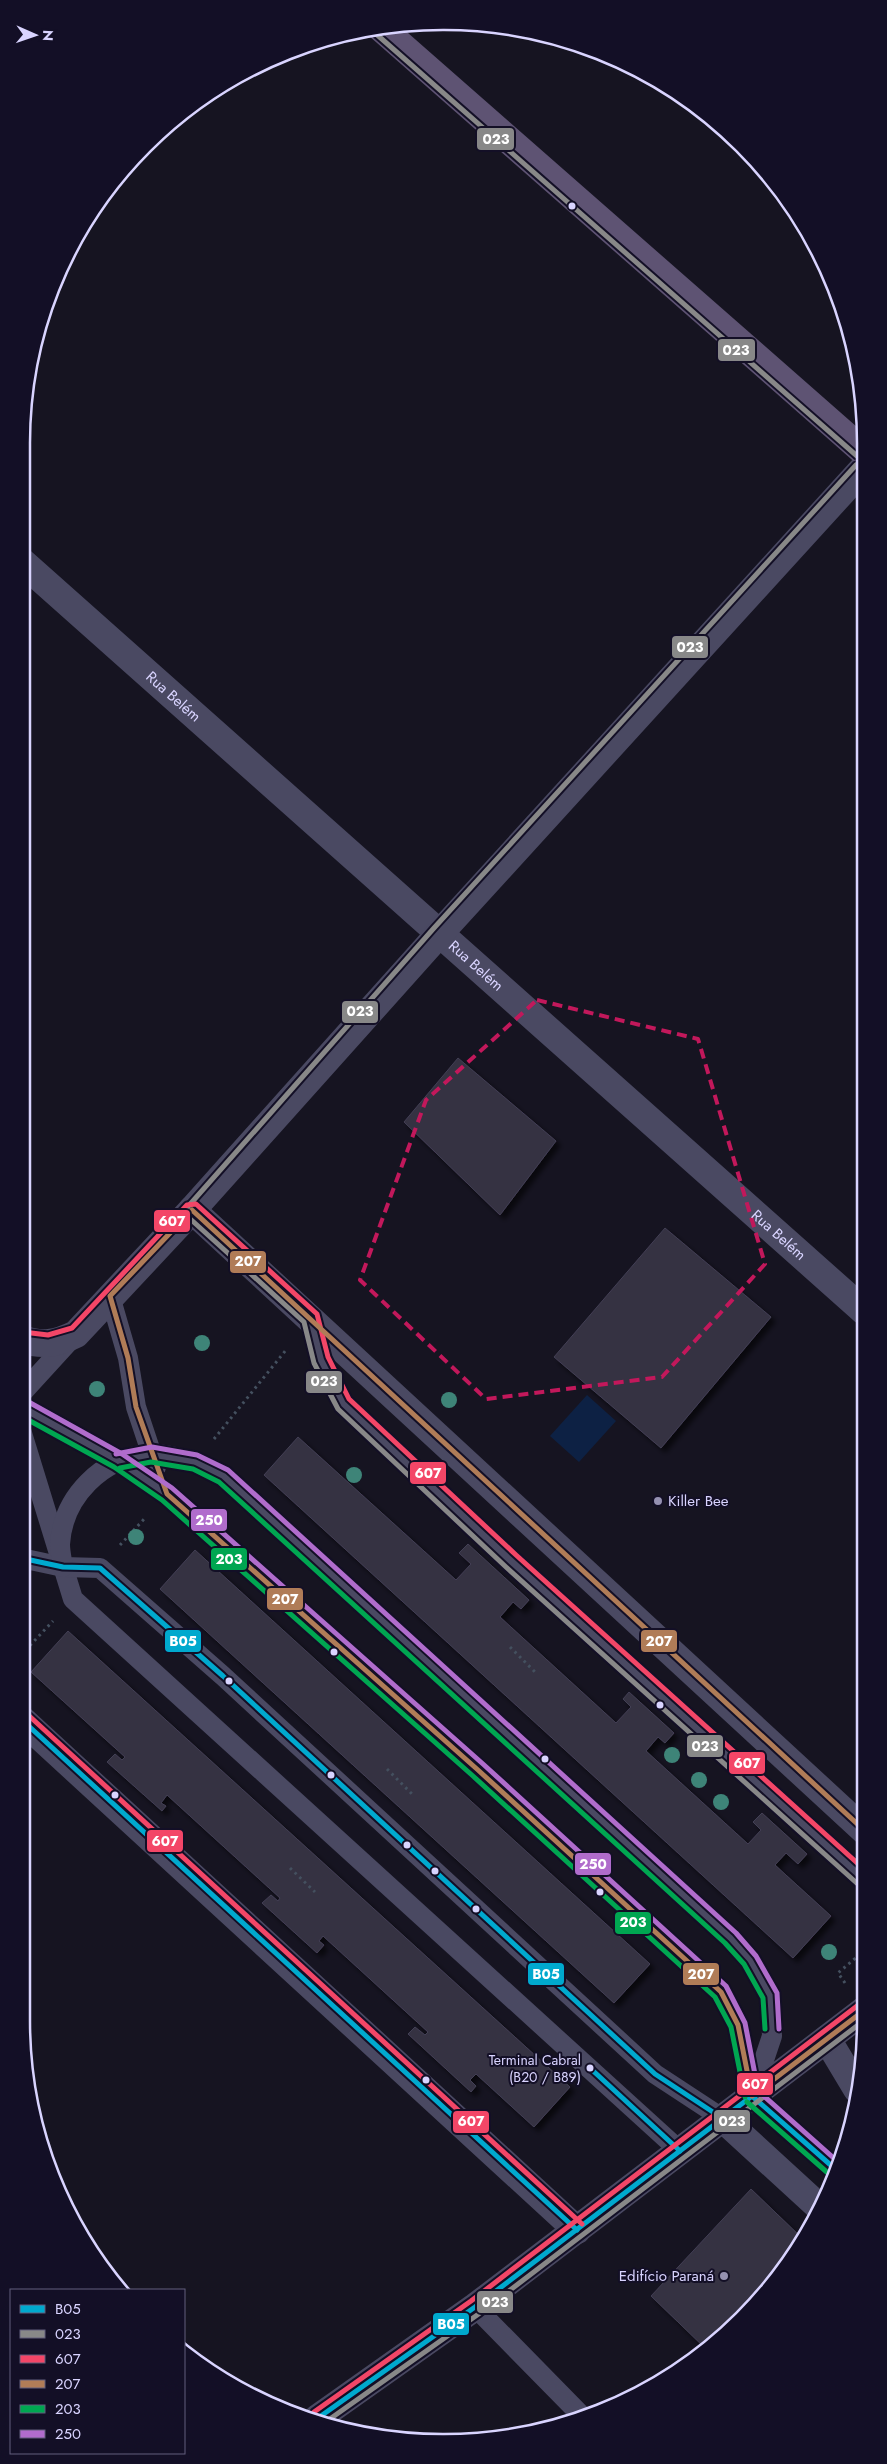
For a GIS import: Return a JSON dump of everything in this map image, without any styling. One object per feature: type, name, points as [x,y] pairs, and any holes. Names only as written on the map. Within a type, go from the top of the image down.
[{"type":"main road","points":[[388,34],[857,446]]},
{"type":"street","points":[[30,1342],[39,1345],[60,1342],[76,1334],[192,1210],[440,933],[857,475]]},
{"type":"street","name":"Rua Belém","points":[[30,570],[857,1304]]},
{"type":"street","points":[[192,1210],[857,1824]]},
{"type":"street","points":[[30,1726],[577,2230]]},
{"type":"street","points":[[322,2415],[475,2307],[857,2016]]},
{"type":"street","points":[[827,2039],[852,2081]]},
{"type":"street","points":[[722,2118],[814,2202]]},
{"type":"lane","points":[[110,1296],[128,1358],[136,1407],[150,1454],[167,1494]]},
{"type":"lane","points":[[311,1318],[321,1360],[343,1404],[511,1560],[857,1873]]},
{"type":"lane","points":[[30,1384],[76,1334]]},
{"type":"lane","points":[[30,1412],[118,1461],[167,1494],[478,1770],[721,1992],[738,2026],[752,2096],[831,2165]]},
{"type":"lane","points":[[64,1568],[60,1545],[65,1519],[77,1494],[95,1475],[118,1461],[150,1454],[195,1462],[223,1476],[730,1938],[750,1960],[770,1996],[772,2036],[752,2096]]},
{"type":"lane","points":[[30,1459],[73,1599],[680,2151]]},
{"type":"lane","points":[[30,1560],[64,1568],[100,1568],[223,1676],[655,2074],[722,2118]]},
{"type":"lane","points":[[475,2307],[578,2411]]},
{"type":"path","points":[[510,1647],[538,1674]]},
{"type":"path","points":[[387,1769],[414,1796]]},
{"type":"path","points":[[290,1868],[315,1892]]},
{"type":"path","points":[[852,1904],[857,1910]]},
{"type":"path","points":[[838,1972],[857,1957]]},
{"type":"highlighted area","points":[[537,1000],[698,1039],[765,1264],[662,1377],[486,1399],[360,1280],[426,1100]]},
{"type":"water","points":[[587,1395],[616,1421],[579,1462],[550,1436]]},
{"type":"building","points":[[458,1058],[556,1141],[500,1215],[404,1122]]},
{"type":"building","points":[[665,1228],[771,1317],[661,1448],[554,1357]]},
{"type":"building","points":[[298,1437],[456,1580],[471,1564],[459,1553],[468,1544],[529,1600],[521,1609],[513,1602],[500,1617],[616,1723],[631,1707],[623,1699],[629,1692],[674,1733],[665,1743],[658,1737],[646,1751],[748,1844],[761,1830],[753,1822],[762,1813],[807,1854],[798,1864],[786,1853],[775,1865],[831,1916],[793,1958],[264,1475]]},
{"type":"building","points":[[195,1550],[650,1964],[614,2003],[160,1589]]},
{"type":"building","points":[[68,1631],[570,2087],[534,2127],[476,2074],[470,2080],[476,2086],[471,2092],[408,2034],[415,2027],[425,2035],[428,2032],[323,1936],[319,1941],[324,1945],[317,1953],[262,1903],[271,1895],[278,1901],[280,1898],[167,1795],[161,1803],[166,1806],[162,1811],[107,1762],[115,1754],[122,1760],[125,1757],[31,1672]]},
{"type":"building","name":"Edifício Paraná","points":[[751,2189],[798,2234],[772,2272],[754,2293],[736,2313],[701,2344],[651,2296]]},
{"type":"transit line","name":"023","points":[[378,36],[857,456]]},
{"type":"transit line","name":"023","points":[[856,465],[434,928],[185,1210],[187,1216],[304,1322],[314,1363],[338,1409],[506,1567],[857,1883]]},
{"type":"transit line","name":"607","points":[[30,1333],[48,1335],[72,1328],[187,1205],[196,1204],[317,1314],[328,1357],[349,1399],[516,1555],[857,1863]]},
{"type":"transit line","name":"207","points":[[857,1824],[192,1210],[110,1296],[128,1358],[136,1407],[167,1494],[478,1770],[721,1992],[738,2025],[752,2096],[857,2016]]},
{"type":"transit line","name":"250","points":[[30,1403],[122,1454],[172,1488],[483,1764],[726,1986],[745,2023],[759,2095]]},
{"type":"transit line","name":"203","points":[[30,1421],[114,1467],[162,1500],[473,1776],[715,1997],[731,2027],[745,2097]]},
{"type":"transit line","name":"250","points":[[116,1454],[152,1447],[197,1455],[228,1470],[736,1933],[756,1956],[777,1993],[779,2029]]},
{"type":"transit line","name":"203","points":[[120,1468],[151,1462],[193,1469],[219,1482],[725,1943],[744,1964],[763,1998],[765,2029]]},
{"type":"transit line","name":"B05","points":[[30,1560],[63,1567],[100,1568],[223,1676],[655,2074],[722,2118]]},
{"type":"transit line","name":"607","points":[[30,1717],[582,2224]]},
{"type":"transit line","name":"B05","points":[[30,1727],[577,2230]]},
{"type":"transit line","name":"607","points":[[314,2412],[471,2301],[857,2006]]},
{"type":"transit line","name":"023","points":[[331,2418],[480,2313],[857,2026]]},
{"type":"transit line","name":"B05","points":[[590,2068],[680,2151]]},
{"type":"transit line","name":"250","points":[[757,2090],[833,2158]]},
{"type":"transit line","name":"B05","points":[[322,2415],[475,2307],[752,2096],[831,2165]]},
{"type":"transit line","name":"203","points":[[747,2102],[828,2173]]},
{"type":"place","name":"Killer Bee","points":[[658,1501]]},
{"type":"place","name":"Terminal Cabral (B20 / B89)","points":[[590,2068]]},
{"type":"place","name":"Edifício Paraná","points":[[724,2276]]}]
